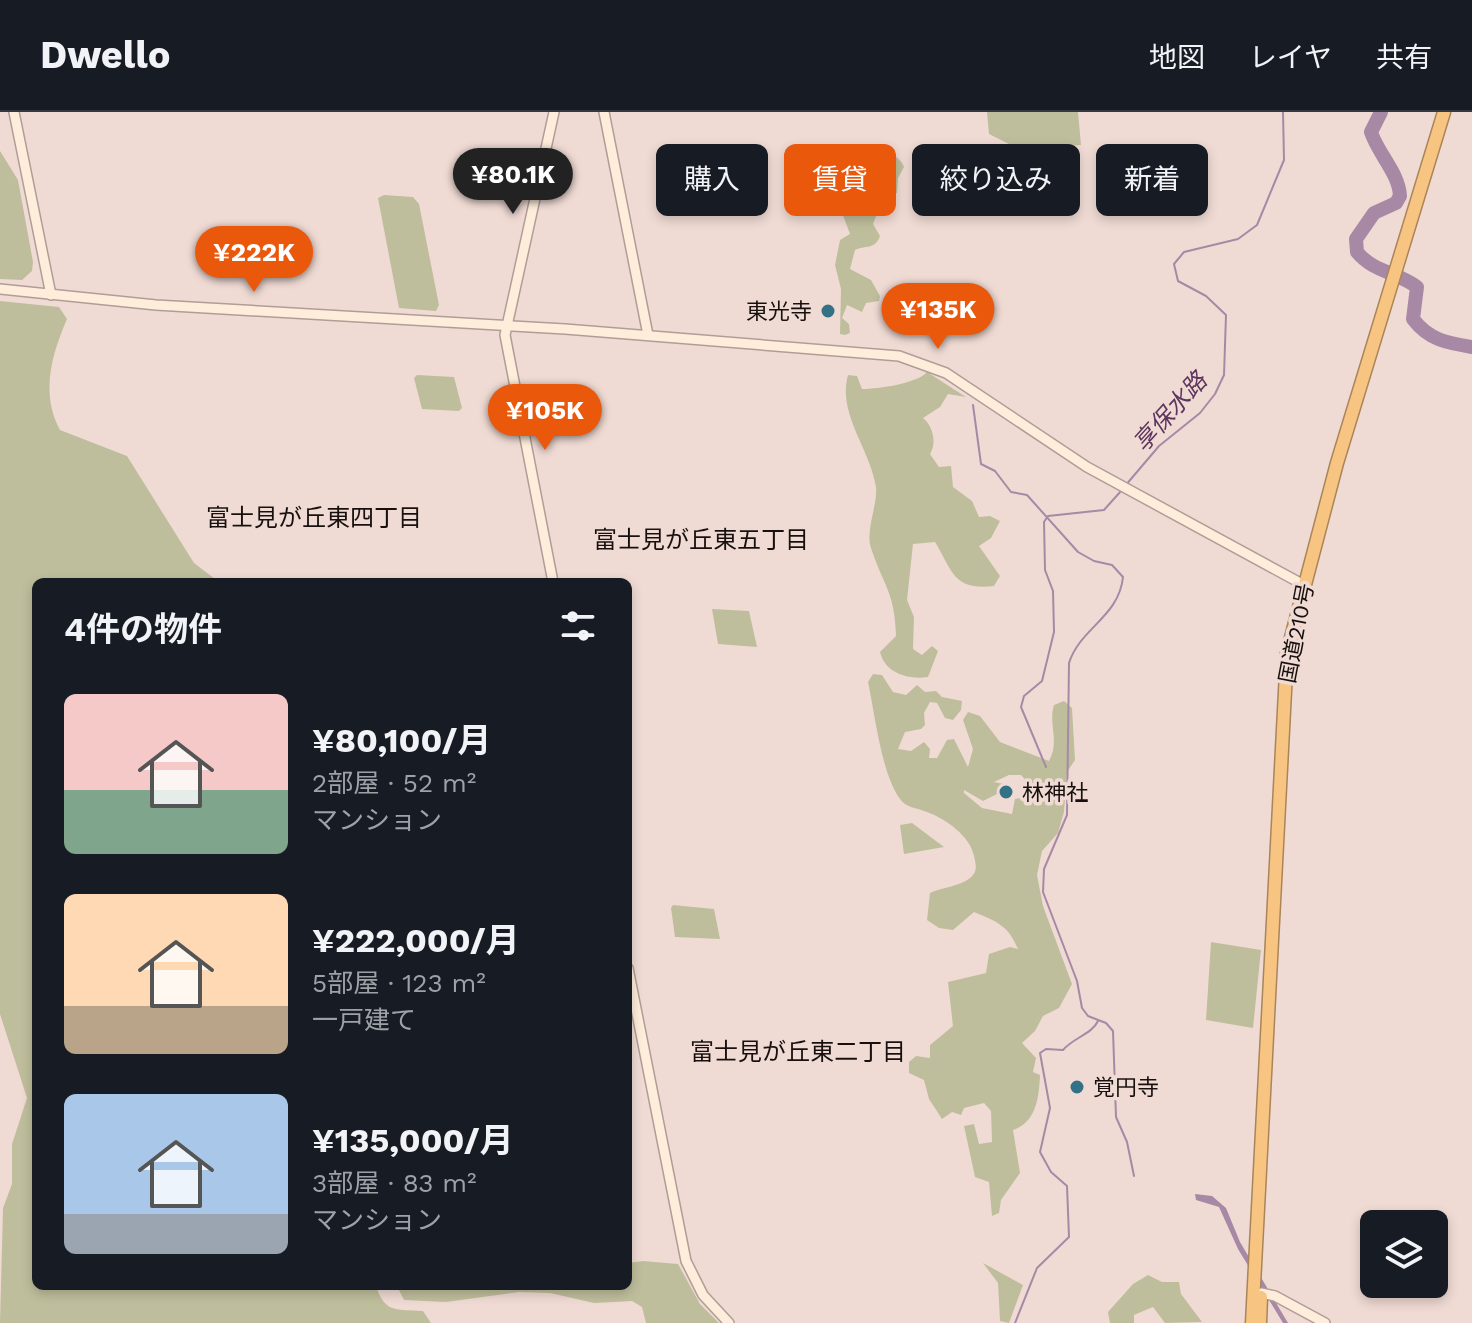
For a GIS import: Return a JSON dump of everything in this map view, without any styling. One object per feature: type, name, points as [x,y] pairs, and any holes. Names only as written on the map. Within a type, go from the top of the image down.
[{"type":"highway","name":"国道210号","points":[[1252,1323],[1257,1173],[1285,674],[1304,585],[1444,112]]},
{"type":"highway","name":"国道210号","points":[[1257,1173],[1260,1323]]},
{"type":"street","points":[[14,112],[51,295]]},
{"type":"street","points":[[552,578],[506,325],[554,112]]},
{"type":"street","points":[[604,112],[648,335]]},
{"type":"street","points":[[0,289],[146,304],[506,325],[875,352],[931,366],[971,388],[1087,467],[1304,585]]},
{"type":"street","points":[[632,988],[685,1259],[703,1295],[729,1323]]},
{"type":"street","points":[[1261,1293],[1275,1296],[1325,1323]]},
{"type":"green space","points":[[987,112],[1078,112],[1081,145],[1009,144],[989,134]]},
{"type":"green space","points":[[0,151],[18,180],[33,262],[32,271],[22,280],[0,279]]},
{"type":"green space","points":[[896,158],[904,167],[898,178],[897,193]]},
{"type":"green space","points":[[384,195],[413,197],[419,204],[439,305],[436,311],[399,308],[378,198]]},
{"type":"green space","points":[[843,216],[876,216],[873,224],[880,236],[873,245],[855,250],[850,269],[871,280],[880,296],[879,301],[866,303],[862,312],[847,305],[842,318],[849,324],[850,333],[845,335],[840,334],[841,289],[835,265],[840,240],[850,234]]},
{"type":"green space","points":[[0,301],[59,307],[67,319],[53,360],[49,388],[60,430],[127,456],[194,563],[214,578],[32,578],[32,1290],[378,1290],[388,1306],[399,1310],[423,1311],[431,1323],[0,1323],[3,1208],[12,1184],[12,1144],[27,1098],[0,1014]]},
{"type":"green space","points":[[927,372],[966,397],[948,394],[940,407],[923,418],[933,435],[930,454],[939,467],[951,466],[953,487],[972,501],[979,517],[990,516],[1000,521],[991,538],[979,546],[1000,576],[994,586],[969,585],[955,576],[935,542],[913,544],[907,600],[914,617],[913,649],[922,655],[932,646],[938,651],[928,677],[920,678],[898,674],[887,665],[880,652],[896,636],[895,621],[891,599],[870,541],[876,487],[850,417],[846,389],[848,375],[857,376],[862,389],[888,387]]},
{"type":"green space","points":[[417,375],[454,377],[462,408],[459,411],[422,409],[414,378]]},
{"type":"green space","points":[[712,609],[749,611],[757,647],[718,644]]},
{"type":"green space","points":[[873,674],[882,675],[893,692],[906,695],[917,685],[925,692],[936,691],[942,697],[962,701],[961,710],[953,720],[945,718],[937,703],[930,702],[924,713],[925,725],[921,729],[905,732],[898,749],[911,751],[924,742],[930,749],[929,758],[937,758],[947,740],[954,739],[968,767],[973,749],[963,720],[968,712],[980,716],[1000,742],[1049,761],[1054,746],[1054,705],[1064,701],[1072,708],[1075,760],[1067,772],[1064,812],[1058,833],[1042,851],[1037,875],[1043,906],[1072,984],[1059,1008],[1043,1016],[1035,1031],[1022,1043],[1036,1058],[1033,1072],[1040,1075],[1037,1100],[1032,1115],[1013,1130],[1020,1173],[1001,1200],[999,1213],[992,1216],[989,1182],[975,1177],[964,1126],[974,1124],[979,1144],[992,1142],[991,1111],[984,1103],[964,1108],[961,1115],[952,1112],[942,1119],[929,1099],[924,1080],[909,1073],[909,1062],[916,1056],[930,1058],[930,1045],[953,1026],[948,982],[986,973],[989,954],[1010,947],[1018,949],[1010,934],[1000,925],[974,912],[953,930],[939,928],[927,920],[930,893],[970,878],[976,865],[974,856],[968,842],[949,824],[909,806],[893,788],[883,759],[868,682]],"holes":[[[1009,775],[1021,775],[1035,791],[1028,797],[1015,799],[1012,814],[982,808],[964,793],[964,790],[983,801],[1001,792],[1006,794],[1009,785],[994,782]]]},
{"type":"green space","points":[[912,823],[944,847],[904,854],[900,825]]},
{"type":"green space","points":[[673,905],[714,909],[720,939],[675,937]]},
{"type":"green space","points":[[1211,942],[1261,950],[1253,1028],[1206,1020]]},
{"type":"green space","points":[[632,1262],[678,1264],[700,1304],[719,1323],[646,1323],[642,1307],[632,1301],[594,1303],[550,1293],[519,1292],[446,1302],[404,1300],[399,1290],[632,1290]]},
{"type":"green space","points":[[983,1263],[1023,1285],[1009,1323],[1000,1321],[998,1283]]},
{"type":"green space","points":[[1148,1275],[1162,1282],[1179,1282],[1181,1294],[1202,1322],[1165,1323],[1153,1307],[1134,1315],[1134,1323],[1110,1323],[1108,1312],[1133,1284]]},
{"type":"shaded area","points":[[1195,1194],[1212,1196],[1226,1208],[1240,1242],[1288,1323],[1283,1323],[1238,1249],[1219,1207],[1196,1200]]},
{"type":"waterway","name":"享保水路","points":[[1125,486],[1159,446],[1200,413],[1215,394],[1224,375],[1226,315],[1206,296],[1178,281],[1174,264],[1184,252],[1238,239],[1257,225],[1284,160],[1283,112]]},
{"type":"waterway","points":[[1381,112],[1371,132],[1396,179],[1400,196],[1396,203],[1374,213],[1356,239],[1357,252],[1370,264],[1417,287],[1413,319],[1425,332],[1447,342],[1472,347]]},
{"type":"waterway","name":"享保水路","points":[[973,405],[981,464],[995,471],[1011,492],[1027,495],[1078,552],[1094,561],[1112,565],[1123,577],[1114,602],[1082,640],[1069,663],[1067,815],[1044,869],[1043,892],[1077,981],[1082,1008],[1088,1016],[1106,1023],[1113,1031],[1116,1117],[1127,1142],[1134,1176]]},
{"type":"waterway","name":"享保水路","points":[[1046,767],[1021,707],[1024,696],[1042,681],[1054,632],[1053,591],[1045,570],[1044,522],[1048,516],[1104,510],[1121,491]]},
{"type":"waterway","name":"享保水路","points":[[1015,1323],[1037,1268],[1069,1237],[1067,1186],[1051,1172],[1040,1152],[1050,1108],[1040,1053],[1046,1049],[1063,1050],[1098,1021]]},
{"type":"place","name":"東光寺","points":[[828,311]]},
{"type":"place","name":"林神社","points":[[1006,792]]},
{"type":"place","name":"覚円寺","points":[[1077,1087]]},
{"type":"district","name":"富士見が丘東四丁目","points":[[314,518]]},
{"type":"district","name":"富士見が丘東五丁目","points":[[701,540]]},
{"type":"district","name":"富士見が丘東二丁目","points":[[798,1052]]}]
